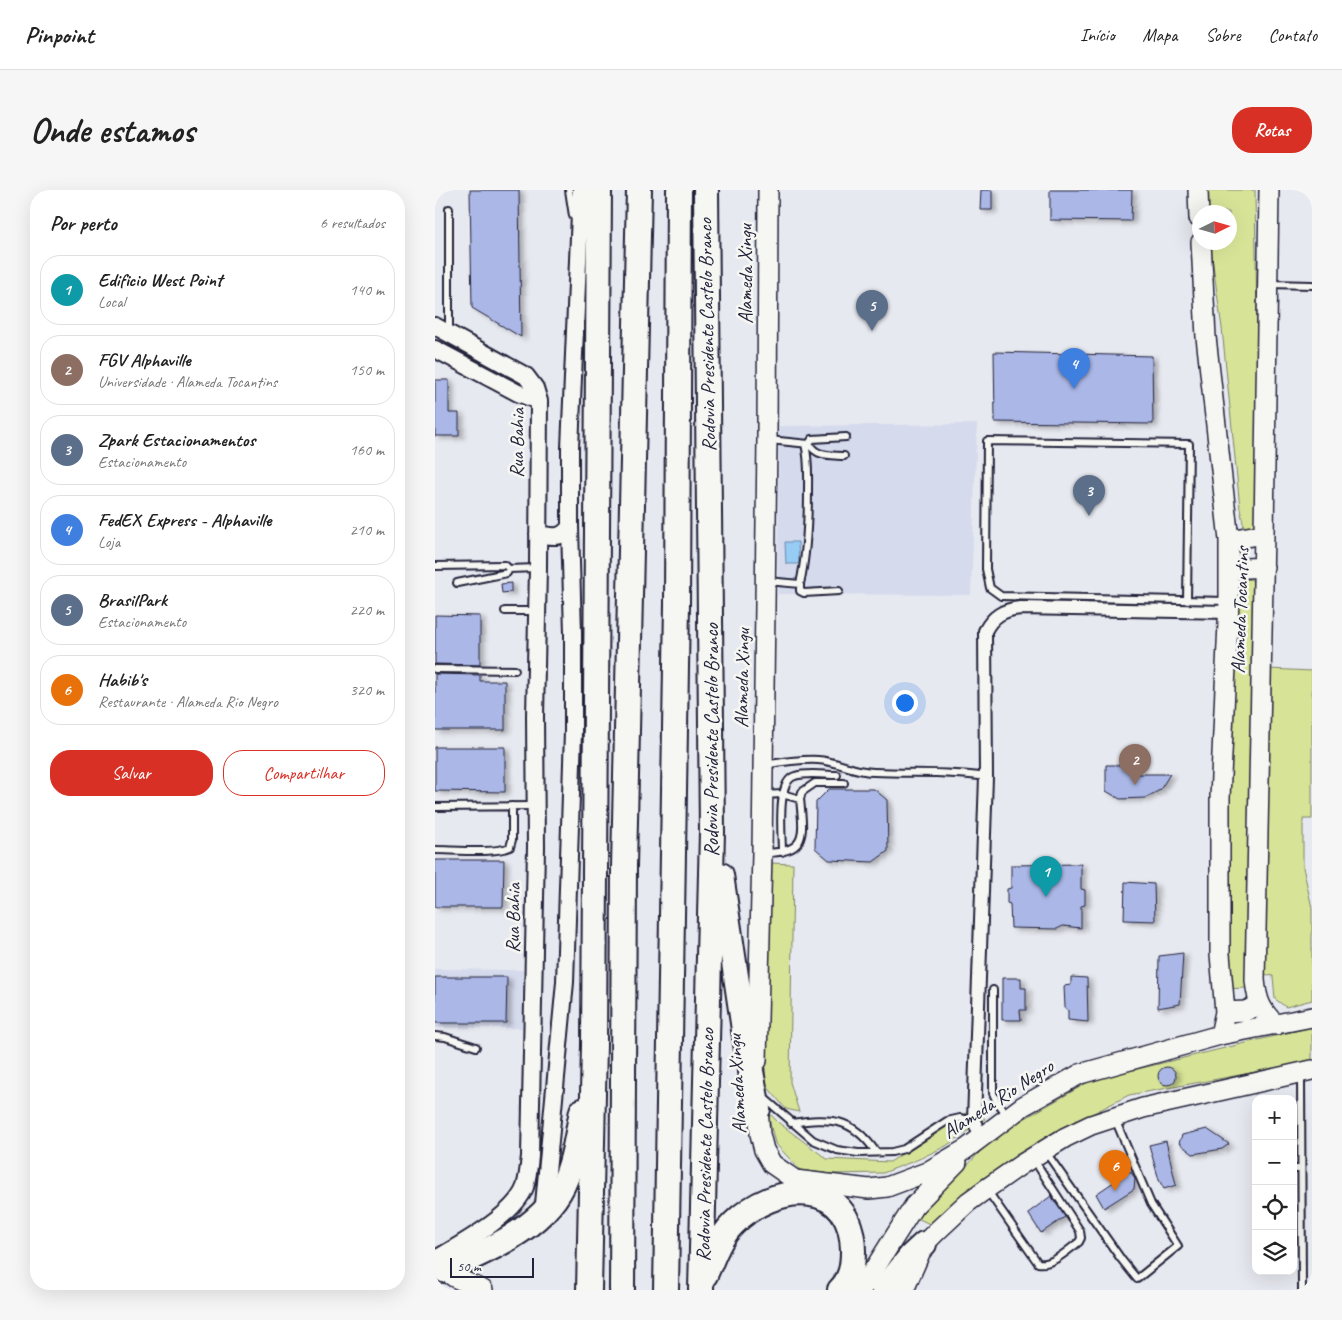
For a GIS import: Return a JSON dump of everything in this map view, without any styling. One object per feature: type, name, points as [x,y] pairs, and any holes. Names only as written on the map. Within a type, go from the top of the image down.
[{"type":"highway","points":[[589,1290],[594,1045],[599,190]]},
{"type":"highway","points":[[622,1290],[624,866],[639,190]]},
{"type":"highway","name":"Rodovia Presidente Castelo Branco","points":[[666,1290],[677,604],[679,190]]},
{"type":"highway","name":"Rodovia Presidente Castelo Branco","points":[[701,1287],[712,832],[706,190]]},
{"type":"highway","points":[[712,832],[725,896],[747,1050],[757,1101]]},
{"type":"highway","points":[[438,1261],[467,1260],[525,1228],[555,1201],[564,1184],[571,1164],[594,1045]]},
{"type":"highway","points":[[701,1287],[723,1236],[732,1225],[755,1207],[770,1199],[786,1194],[803,1193],[821,1197],[835,1205],[846,1218],[853,1234],[853,1258],[850,1278],[840,1290]]},
{"type":"highway","points":[[884,1290],[920,1248]]},
{"type":"main road","name":"Alameda Xingu","points":[[768,190],[763,795],[757,1010],[757,1101],[760,1134],[764,1150],[772,1164]]},
{"type":"main road","points":[[1198,190],[1199,205]]},
{"type":"main road","name":"Alameda Tocantins","points":[[1269,190],[1264,567],[1255,980],[1260,1005],[1276,1025]]},
{"type":"main road","name":"Alameda Tocantins","points":[[1202,250],[1207,336],[1229,540],[1230,569],[1220,798],[1220,954],[1225,1012],[1220,1035]]},
{"type":"main road","points":[[1229,540],[1264,534]]},
{"type":"main road","points":[[1230,569],[1264,567]]},
{"type":"main road","points":[[1225,1012],[1245,1011],[1260,1005]]},
{"type":"main road","name":"Alameda Rio Negro","points":[[772,1164],[795,1180],[869,1189],[887,1187],[927,1172],[953,1155],[974,1136],[1046,1092],[1080,1074],[1220,1035],[1312,1017]]},
{"type":"main road","points":[[909,1285],[920,1248],[952,1216],[986,1189],[1038,1153],[1091,1125],[1114,1116],[1306,1071]]},
{"type":"main road","points":[[861,1290],[914,1206],[955,1164],[974,1136]]},
{"type":"main road","points":[[438,1261],[454,1277],[483,1290]]},
{"type":"street","points":[[537,1219],[544,1204],[565,982],[573,722],[570,448],[581,190]]},
{"type":"street","points":[[442,330],[525,376],[517,393]]},
{"type":"street","points":[[435,349],[517,393],[539,401]]},
{"type":"street","name":"Rua Bahia","points":[[438,1261],[505,1213],[525,1188],[528,1175],[531,1115],[536,806],[539,401],[535,388],[525,376]]},
{"type":"street","points":[[538,534],[556,537],[564,534],[570,527]]},
{"type":"street","points":[[974,1136],[986,777],[985,631],[991,621],[1009,609],[1229,606]]},
{"type":"lane","points":[[569,190],[578,241]]},
{"type":"lane","points":[[442,330],[449,210]]},
{"type":"lane","points":[[1268,284],[1312,285]]},
{"type":"lane","points":[[839,591],[804,593],[801,591],[800,584],[809,527],[807,444],[812,439],[846,437]]},
{"type":"lane","points":[[767,440],[807,444],[813,451],[821,455],[844,456]]},
{"type":"lane","points":[[1187,601],[1189,444],[987,441],[986,568],[991,588],[1001,596],[1140,598],[1229,606]]},
{"type":"lane","points":[[435,566],[505,565],[509,569],[538,568]]},
{"type":"lane","points":[[457,583],[507,573],[509,569]]},
{"type":"lane","points":[[765,581],[800,584]]},
{"type":"lane","points":[[505,611],[537,611]]},
{"type":"lane","points":[[435,669],[515,670]]},
{"type":"lane","points":[[763,766],[788,761],[818,760],[834,763],[852,770],[953,773],[986,777]]},
{"type":"lane","points":[[782,852],[782,794],[787,780],[793,776],[837,775]]},
{"type":"lane","points":[[762,853],[788,851],[796,847],[801,838],[800,799],[802,792],[815,783],[844,783]]},
{"type":"lane","points":[[763,795],[782,794],[800,799]]},
{"type":"lane","points":[[435,850],[504,850],[510,847],[512,840],[512,806]]},
{"type":"lane","points":[[435,807],[536,806]]},
{"type":"lane","points":[[993,990],[993,1093],[996,1100],[1009,1116]]},
{"type":"lane","points":[[435,1036],[445,1037],[475,1048]]},
{"type":"lane","points":[[1302,1290],[1301,1169],[1306,1071]]},
{"type":"lane","points":[[757,1101],[813,1140],[837,1150],[858,1153],[891,1152],[904,1149],[947,1121],[960,1118],[974,1136]]},
{"type":"lane","points":[[1038,1153],[1137,1279],[1178,1246],[1151,1204],[1114,1116]]},
{"type":"lane","points":[[791,1123],[829,1120],[845,1123],[865,1138],[876,1152]]},
{"type":"lane","points":[[986,1189],[1038,1263],[1050,1262],[1079,1242],[1081,1238],[1080,1231],[1038,1153]]},
{"type":"shaded area","points":[[977,424],[971,595],[778,594],[779,426]]},
{"type":"shaded area","points":[[435,969],[523,970],[522,1028],[435,1028]]},
{"type":"green space","points":[[1204,190],[1255,190],[1260,530],[1244,527],[1240,508],[1222,328],[1211,250],[1237,250],[1237,205],[1205,205]]},
{"type":"green space","points":[[1250,579],[1255,583],[1249,985],[1245,988],[1225,989],[1225,840],[1236,598],[1241,581]]},
{"type":"green space","points":[[1268,669],[1312,671],[1312,819],[1303,819],[1303,867],[1312,908],[1312,1000],[1286,1007],[1275,999],[1273,976],[1263,974]]},
{"type":"green space","points":[[769,863],[793,864],[790,1082],[799,1112],[786,1109],[765,1084]]},
{"type":"green space","points":[[1312,1027],[1312,1062],[1129,1095],[1080,1120],[1001,1170],[932,1225],[917,1218],[996,1135],[1092,1080]]},
{"type":"green space","points":[[975,1107],[985,1119],[946,1146],[883,1173],[830,1174],[800,1170],[775,1143],[767,1111],[779,1123],[827,1159],[890,1162]]},
{"type":"water","points":[[785,542],[798,542],[799,564],[786,564]]},
{"type":"building","points":[[470,190],[519,190],[521,337],[472,308]]},
{"type":"building","points":[[981,190],[992,190],[992,210],[980,210]]},
{"type":"building","points":[[1050,190],[1132,190],[1131,221],[1050,220]]},
{"type":"building","points":[[994,352],[1152,356],[1153,424],[995,422]]},
{"type":"building","points":[[435,380],[449,380],[449,413],[459,413],[459,436],[435,436]]},
{"type":"building","points":[[511,583],[511,592],[502,593],[501,584]]},
{"type":"building","points":[[435,615],[480,616],[480,665],[435,664]]},
{"type":"building","points":[[435,674],[480,675],[480,681],[505,681],[505,730],[435,730]]},
{"type":"building","points":[[435,747],[505,747],[505,792],[435,791]]},
{"type":"building","points":[[1106,765],[1136,765],[1136,774],[1170,774],[1160,790],[1145,798],[1120,799],[1106,791]]},
{"type":"building","points":[[829,789],[874,789],[887,800],[888,851],[873,862],[829,860],[815,848],[816,802]]},
{"type":"building","points":[[435,860],[504,860],[503,907],[435,907]]},
{"type":"building","points":[[1081,864],[1081,889],[1085,890],[1085,905],[1081,906],[1081,928],[1063,926],[1057,929],[1011,928],[1007,889],[1011,888],[1011,865]]},
{"type":"building","points":[[1125,882],[1154,884],[1155,921],[1124,920]]},
{"type":"building","points":[[1183,953],[1180,1004],[1158,1008],[1159,956]]},
{"type":"building","points":[[435,977],[507,977],[506,1023],[435,1023]]},
{"type":"building","points":[[1071,977],[1087,978],[1088,1022],[1068,1020],[1068,1010],[1065,1008],[1064,986],[1071,985]]},
{"type":"building","points":[[1002,978],[1021,978],[1021,988],[1026,988],[1026,1010],[1020,1010],[1021,1020],[1002,1020]]},
{"type":"building","points":[[1167,1067],[1173,1070],[1176,1076],[1173,1082],[1167,1085],[1161,1082],[1158,1076],[1161,1070]]},
{"type":"building","points":[[1207,1129],[1229,1144],[1222,1149],[1193,1154],[1179,1143],[1182,1135]]},
{"type":"building","points":[[1166,1141],[1176,1185],[1164,1189],[1159,1180],[1149,1145]]},
{"type":"building","points":[[1130,1171],[1135,1178],[1134,1189],[1104,1208],[1096,1194]]},
{"type":"building","points":[[1051,1196],[1065,1217],[1041,1233],[1028,1213]]},
{"type":"place","name":"BrasilPark","points":[[872,331]]},
{"type":"place","name":"FedEX Express - Alphaville","points":[[1074,389]]},
{"type":"place","name":"Zpark Estacionamentos","points":[[1089,516]]},
{"type":"place","name":"FGV Alphaville","points":[[1135,785]]},
{"type":"place","name":"Edificio West Point","points":[[1046,897]]},
{"type":"place","name":"Habib's","points":[[1115,1191]]}]
